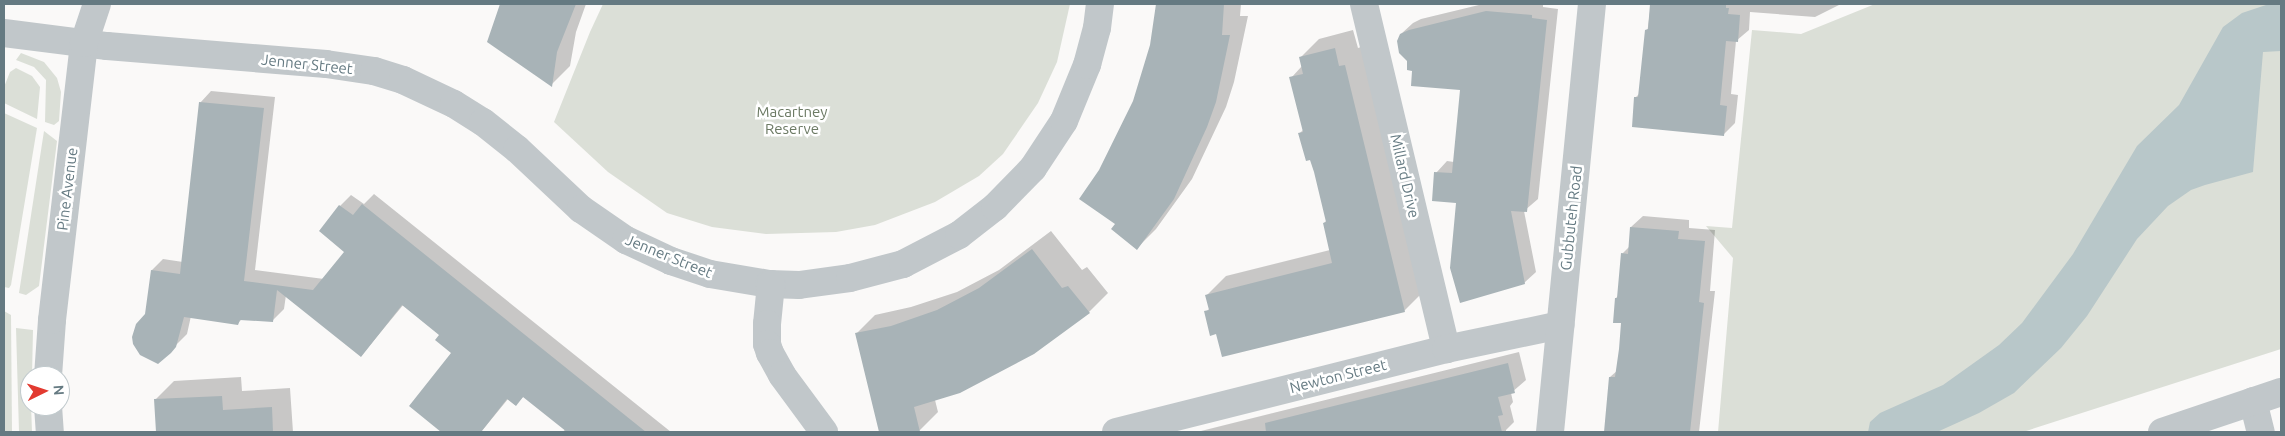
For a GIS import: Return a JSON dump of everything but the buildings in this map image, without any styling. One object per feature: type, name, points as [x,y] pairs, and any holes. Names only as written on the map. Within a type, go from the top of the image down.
[{"type":"street","name":"Pine Avenue","points":[[49,366],[52,320],[84,43],[97,4]]},
{"type":"street","name":"Jenner Street","points":[[4,33],[84,43],[326,64],[374,72],[403,80],[454,104],[483,122],[517,149],[581,209],[626,240],[672,261],[710,274],[771,284],[799,285],[835,281],[903,264],[959,235],[995,207],[1033,168],[1064,121],[1088,65],[1097,28],[1100,4]]},
{"type":"street","name":"Millard Drive","points":[[1364,4],[1446,349]]},
{"type":"street","name":"Gubbuteh Road","points":[[1550,432],[1592,4]]},
{"type":"street","points":[[771,284],[766,324],[770,353],[782,374],[824,432]]},
{"type":"street","name":"Newton Street","points":[[1116,432],[1446,349],[1561,325]]},
{"type":"street","points":[[2162,432],[2281,392]]},
{"type":"street","points":[[2253,401],[2261,432]]},
{"type":"street","points":[[49,416],[50,432]]},
{"type":"green space","name":"Macartney Reserve","points":[[603,4],[1070,4],[1057,62],[1038,103],[1003,154],[979,176],[935,202],[875,225],[836,232],[766,234],[712,227],[667,213],[608,172],[554,122]]},
{"type":"green space","points":[[1875,4],[2281,4],[2281,349],[2023,432],[1718,432],[1733,258],[1706,226],[1732,228],[1752,30],[1801,34]]},
{"type":"green space","points":[[21,53],[44,62],[57,78],[61,92],[59,121],[54,125],[45,122],[46,80],[34,67],[16,60]]},
{"type":"green space","points":[[16,68],[32,76],[40,87],[37,119],[4,103],[4,87],[10,72]]},
{"type":"green space","points":[[4,113],[37,128],[9,288],[4,287]]},
{"type":"green space","points":[[44,131],[57,141],[39,286],[26,295],[19,293]]},
{"type":"green space","points":[[4,311],[11,315],[12,432],[4,432]]},
{"type":"green space","points":[[16,328],[33,330],[32,366],[20,366],[20,416],[31,416],[32,432],[19,432]]},
{"type":"shaded area","points":[[2269,4],[2281,4],[2281,51],[2263,52],[2253,172],[2191,190],[2168,206],[2137,239],[2087,316],[2061,348],[2014,393],[1979,413],[1937,432],[1868,432],[1870,422],[1880,413],[1943,385],[1999,345],[2022,323],[2073,254],[2137,146],[2179,105],[2223,27],[2242,13]]}]
